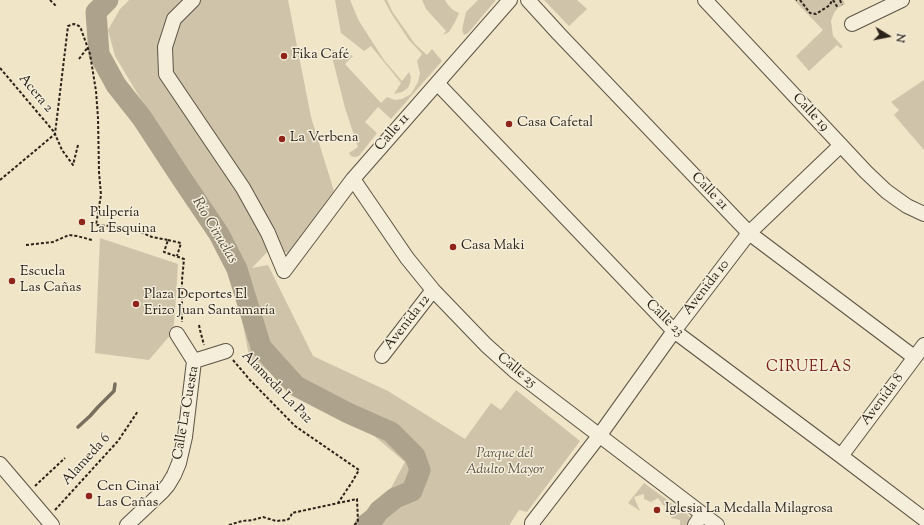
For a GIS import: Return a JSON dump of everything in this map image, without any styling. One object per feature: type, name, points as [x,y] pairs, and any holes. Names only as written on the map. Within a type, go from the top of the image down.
[{"type":"street","name":"Calle 11","points":[[193,0],[174,19],[165,47],[166,74],[243,188],[268,233],[284,271],[353,179],[510,0]]},
{"type":"street","name":"Calle 21","points":[[528,0],[564,40],[749,233],[914,357]]},
{"type":"street","name":"Calle 19","points":[[705,0],[866,172],[886,191],[907,206],[924,214]]},
{"type":"street","points":[[852,24],[902,0]]},
{"type":"street","name":"Calle 23","points":[[437,83],[674,331],[924,519]]},
{"type":"street","name":"Avenida 10","points":[[532,523],[598,436],[674,331],[749,233],[840,145]]},
{"type":"street","name":"Calle 25","points":[[353,179],[407,258],[433,290],[486,345],[516,372],[598,436],[698,520],[717,525]]},
{"type":"street","name":"Avenida 12","points":[[382,356],[433,290]]},
{"type":"street","points":[[179,329],[194,361]]},
{"type":"street","name":"Avenida 8","points":[[841,456],[924,345]]},
{"type":"street","name":"Calle La Cuesta","points":[[127,525],[168,485],[179,463],[185,437],[194,361],[226,351]]},
{"type":"street","points":[[2,471],[48,520]]},
{"type":"path","points":[[50,0],[56,6]]},
{"type":"path","points":[[800,0],[810,13],[816,14],[830,5],[832,0],[838,8]]},
{"type":"path","points":[[840,0],[842,5]]},
{"type":"path","points":[[0,180],[55,134],[68,26],[74,24],[79,26],[90,54],[97,101],[101,195],[96,225],[122,227],[138,231],[152,237],[181,243],[177,256]]},
{"type":"path","points":[[79,59],[88,47]]},
{"type":"path","name":"Acera 2","points":[[0,68],[55,134],[62,150],[73,165],[78,145]]},
{"type":"path","points":[[26,246],[53,242],[69,235],[92,240]]},
{"type":"path","points":[[168,240],[164,252],[184,258],[179,329]]},
{"type":"path","points":[[199,325],[205,348]]},
{"type":"path","name":"Alameda La Paz","points":[[226,351],[250,380],[295,426],[359,470],[338,503]]},
{"type":"path","name":"Alameda 6","points":[[48,520],[53,512],[118,441],[138,411]]},
{"type":"path","points":[[24,493],[31,489],[65,458]]},
{"type":"path","points":[[229,525],[242,520],[253,520],[263,517],[276,521],[287,520],[290,518],[292,513],[357,499],[358,522],[354,525]]},
{"type":"green space","name":"Parque del Adulto Mayor","points":[[129,0],[288,0],[311,117],[334,191],[288,253],[270,249],[252,268],[268,265],[313,356],[388,391],[465,439],[491,403],[501,410],[516,390],[580,441],[527,512],[519,510],[510,525],[371,525],[405,462],[366,429],[250,360],[232,272],[245,269],[115,56],[108,30],[120,9]]},
{"type":"green space","points":[[335,0],[350,0],[359,21],[384,60],[402,81],[409,72],[411,77],[408,88],[402,92],[394,94],[401,83],[371,46],[364,51],[341,33]]},
{"type":"green space","points":[[384,0],[387,0],[392,11],[415,44],[427,55],[432,49],[442,61],[391,119],[378,107],[365,122],[377,133],[359,156],[354,157],[349,153],[358,147],[345,108],[330,49],[353,56],[345,64],[381,103],[387,97],[395,100],[402,99],[411,94],[418,82],[420,73],[417,61],[422,54],[409,40]]},
{"type":"green space","points":[[422,0],[445,0],[453,10],[459,13],[449,32],[443,35],[446,31],[426,9]]},
{"type":"green space","points":[[478,0],[496,0],[468,33],[464,35],[462,30],[466,12]]},
{"type":"green space","points":[[544,0],[577,0],[587,9],[569,26]]},
{"type":"green space","points":[[794,0],[843,0],[845,4],[838,8],[831,21],[833,36],[843,47],[840,48],[837,45],[809,71],[796,56],[823,30]]},
{"type":"green space","points":[[924,80],[924,150],[894,115],[899,110],[891,102]]},
{"type":"green space","name":"Plaza Deportes El Erizo Juan Santamaría","points":[[100,238],[178,264],[173,332],[149,360],[95,353]]},
{"type":"green space","points":[[644,483],[688,515],[690,518],[687,525],[680,525],[680,520],[671,518],[674,509],[663,505],[658,498],[651,502],[644,499],[644,494],[634,497],[640,511],[628,503]]},
{"type":"waterway","name":"Río Ciruelas","points":[[108,0],[96,12],[99,54],[116,85],[142,118],[219,234],[237,269],[261,347],[296,386],[348,413],[391,432],[415,456],[420,470],[412,491],[395,498],[365,525]]},
{"type":"waterway","points":[[78,427],[114,391],[115,384]]},
{"type":"place","name":"Fika Café","points":[[284,56]]},
{"type":"place","name":"Casa Cafetal","points":[[509,124]]},
{"type":"place","name":"La Verbena","points":[[282,139]]},
{"type":"place","name":"Pulpería La Esquina","points":[[82,222]]},
{"type":"place","name":"Casa Maki","points":[[453,247]]},
{"type":"place","name":"Escuela Las Cañas","points":[[12,281]]},
{"type":"place","name":"Plaza Deportes El Erizo Juan Santamaría","points":[[136,304]]},
{"type":"place","name":"Cen Cinai Las Cañas","points":[[89,496]]},
{"type":"place","name":"Iglesia La Medalla Milagrosa","points":[[657,510]]},
{"type":"district","name":"CIRUELAS","points":[[809,368]]}]
